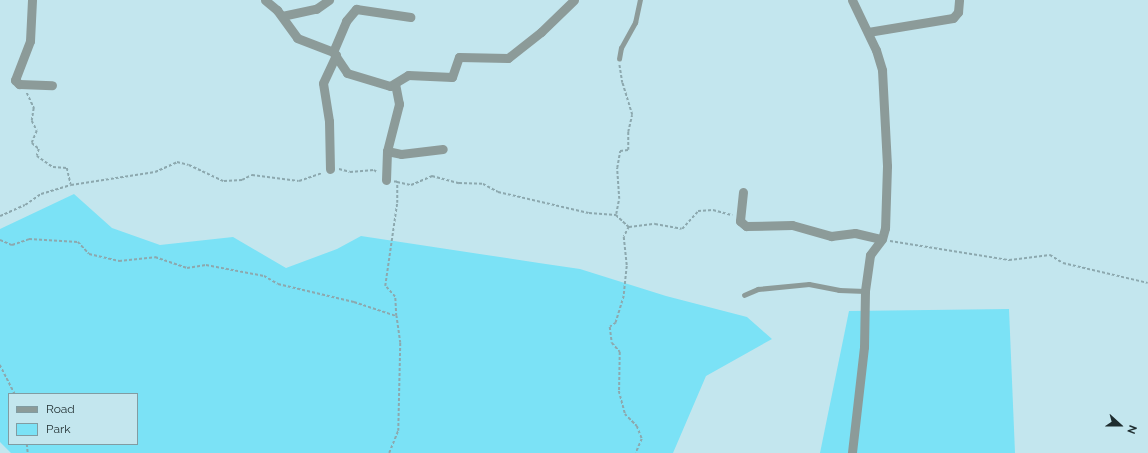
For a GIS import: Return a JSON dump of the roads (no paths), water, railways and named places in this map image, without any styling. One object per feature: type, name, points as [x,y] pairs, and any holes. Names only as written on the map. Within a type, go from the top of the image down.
[{"type":"street","points":[[32,0],[30,41],[15,80],[18,84],[52,85]]},
{"type":"street","points":[[265,0],[282,16],[301,41],[334,54],[344,70],[352,76],[390,86],[395,84],[401,77],[408,75],[452,77],[459,57],[508,58],[541,32],[574,0]]},
{"type":"street","points":[[282,16],[316,9],[329,0]]},
{"type":"street","points":[[852,0],[868,32],[882,70],[887,166],[885,228],[882,239],[870,256],[865,291],[864,347],[852,453]]},
{"type":"street","points":[[868,32],[952,18],[958,12],[959,0]]},
{"type":"street","points":[[330,169],[329,121],[322,83],[346,21],[356,9],[410,17]]},
{"type":"street","points":[[386,180],[387,150],[399,104],[395,84]]},
{"type":"street","points":[[387,150],[406,154],[444,149]]},
{"type":"street","points":[[743,192],[740,217],[741,223],[750,227],[792,225],[831,236],[855,233],[882,239]]},
{"type":"lane","points":[[619,59],[621,48],[635,23],[640,0]]},
{"type":"lane","points":[[744,296],[758,289],[809,284],[839,290],[865,291]]}]
